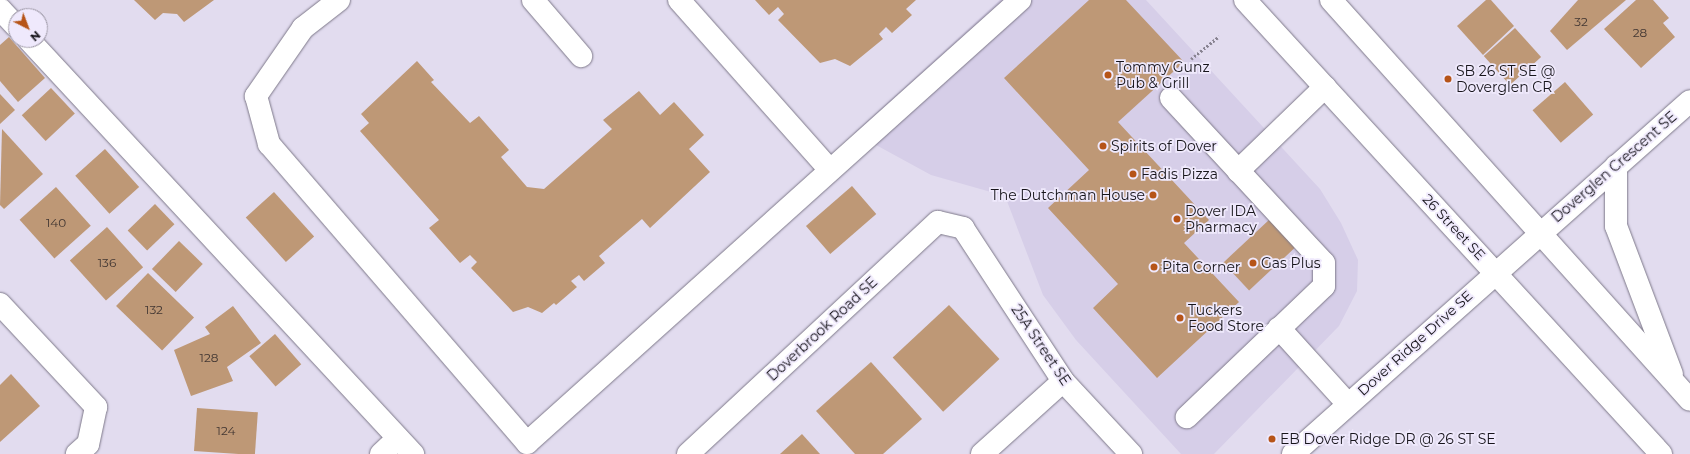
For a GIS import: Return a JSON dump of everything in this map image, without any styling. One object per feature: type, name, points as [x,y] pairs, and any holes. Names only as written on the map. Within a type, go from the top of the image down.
[{"type":"street","points":[[339,0],[303,28],[256,96],[268,144],[527,443],[1020,0]]},
{"type":"street","points":[[533,0],[581,56]]},
{"type":"street","points":[[679,0],[830,170]]},
{"type":"street","name":"26 Street SE","points":[[1245,0],[1495,271],[1661,454]]},
{"type":"street","points":[[1331,0],[1684,394]]},
{"type":"street","points":[[0,9],[8,18]]},
{"type":"street","points":[[36,48],[414,454]]},
{"type":"street","points":[[1238,171],[1325,87]]},
{"type":"street","points":[[1171,98],[1324,264],[1324,286],[1187,417]]},
{"type":"street","name":"Doverglen Crescent SE","points":[[1538,232],[1690,101]]},
{"type":"street","points":[[1616,166],[1616,226],[1684,394]]},
{"type":"street","name":"Doverbrook Road SE","points":[[688,454],[938,222],[963,228]]},
{"type":"street","name":"25A Street SE","points":[[963,228],[1063,381],[1131,454]]},
{"type":"street","name":"Dover Ridge Drive SE","points":[[1293,454],[1538,232]]},
{"type":"street","points":[[0,304],[96,407],[88,444],[77,454]]},
{"type":"street","points":[[1279,328],[1348,404]]},
{"type":"street","points":[[982,454],[1063,381]]},
{"type":"street","points":[[380,454],[398,438]]},
{"type":"path","points":[[1191,59],[1219,36]]},
{"type":"shaded area","points":[[1000,0],[1146,0],[1320,189],[1341,223],[1358,260],[1357,291],[1339,326],[1214,454],[1181,454],[1076,340],[1043,295],[1005,196],[931,175],[854,133]]},
{"type":"building","points":[[134,0],[214,0],[184,22],[177,14],[163,13],[155,20]]},
{"type":"building","points":[[755,0],[916,0],[906,9],[912,15],[892,33],[886,27],[879,34],[883,39],[850,66],[835,59],[820,63],[778,20],[784,14],[778,7],[769,15]]},
{"type":"building","points":[[1089,0],[1126,0],[1184,62],[1118,122],[1209,220],[1184,243],[1239,302],[1157,378],[1093,308],[1118,284],[1048,208],[1089,170],[1004,78]]},
{"type":"building","points":[[1486,0],[1491,0],[1514,26],[1483,55],[1457,26]]},
{"type":"building","points":[[1578,0],[1626,0],[1567,50],[1550,31]]},
{"type":"building","points":[[1636,0],[1653,0],[1669,18],[1663,23],[1675,37],[1641,68],[1604,29]]},
{"type":"building","points":[[1515,28],[1541,57],[1510,85],[1484,56]]},
{"type":"building","points":[[8,38],[8,48],[19,48],[45,78],[18,102],[0,81],[0,45]]},
{"type":"building","points":[[417,61],[434,80],[431,82],[470,123],[479,116],[509,150],[501,157],[527,187],[544,189],[612,129],[603,120],[639,91],[660,115],[674,102],[704,135],[689,149],[710,172],[650,228],[642,219],[599,256],[605,263],[584,281],[579,275],[571,281],[577,287],[556,305],[554,303],[542,313],[528,307],[513,312],[471,268],[477,262],[470,255],[460,263],[429,228],[439,220],[360,131],[369,123],[361,114]]},
{"type":"building","points":[[1565,82],[1593,114],[1561,143],[1533,110]]},
{"type":"building","points":[[51,88],[75,114],[46,141],[22,115]]},
{"type":"building","points":[[0,94],[15,110],[0,124]]},
{"type":"building","points":[[2,129],[43,174],[4,209],[0,205]]},
{"type":"building","points":[[105,149],[139,187],[109,214],[75,176]]},
{"type":"building","points":[[852,186],[876,214],[830,254],[806,226]]},
{"type":"building","points":[[56,187],[91,226],[54,258],[20,220]]},
{"type":"building","points":[[274,192],[314,237],[286,262],[246,217]]},
{"type":"building","points":[[155,204],[174,224],[147,251],[128,230]]},
{"type":"building","points":[[1270,219],[1296,247],[1249,290],[1223,263]]},
{"type":"building","points":[[107,227],[143,267],[106,301],[70,260]]},
{"type":"building","points":[[179,241],[203,264],[176,292],[152,269]]},
{"type":"building","points":[[148,273],[194,317],[162,351],[116,306]]},
{"type":"building","points":[[949,305],[999,359],[943,412],[893,358]]},
{"type":"building","points":[[233,306],[261,343],[227,367],[233,381],[191,396],[174,350],[210,334],[205,327]]},
{"type":"building","points":[[275,334],[301,364],[276,386],[249,356]]},
{"type":"building","points":[[871,362],[922,419],[883,454],[855,454],[816,411]]},
{"type":"building","points":[[11,374],[40,406],[0,442],[0,385]]},
{"type":"building","points":[[197,408],[258,412],[255,454],[194,451]]},
{"type":"building","points":[[802,434],[820,454],[780,454]]},
{"type":"place","name":"Tommy Gunz Pub & Grill","points":[[1108,75]]},
{"type":"place","name":"SB 26 ST SE @ Doverglen CR","points":[[1448,79]]},
{"type":"place","name":"Spirits of Dover","points":[[1103,146]]},
{"type":"place","name":"Fadis Pizza","points":[[1133,174]]},
{"type":"place","name":"The Dutchman House","points":[[1153,195]]},
{"type":"place","name":"Dover IDA Pharmacy","points":[[1177,219]]},
{"type":"place","name":"Gas Plus","points":[[1253,263]]},
{"type":"place","name":"Pita Corner","points":[[1154,267]]},
{"type":"place","name":"Tuckers Food Store","points":[[1180,318]]},
{"type":"place","name":"EB Dover Ridge DR @ 26 ST SE","points":[[1272,439]]}]
